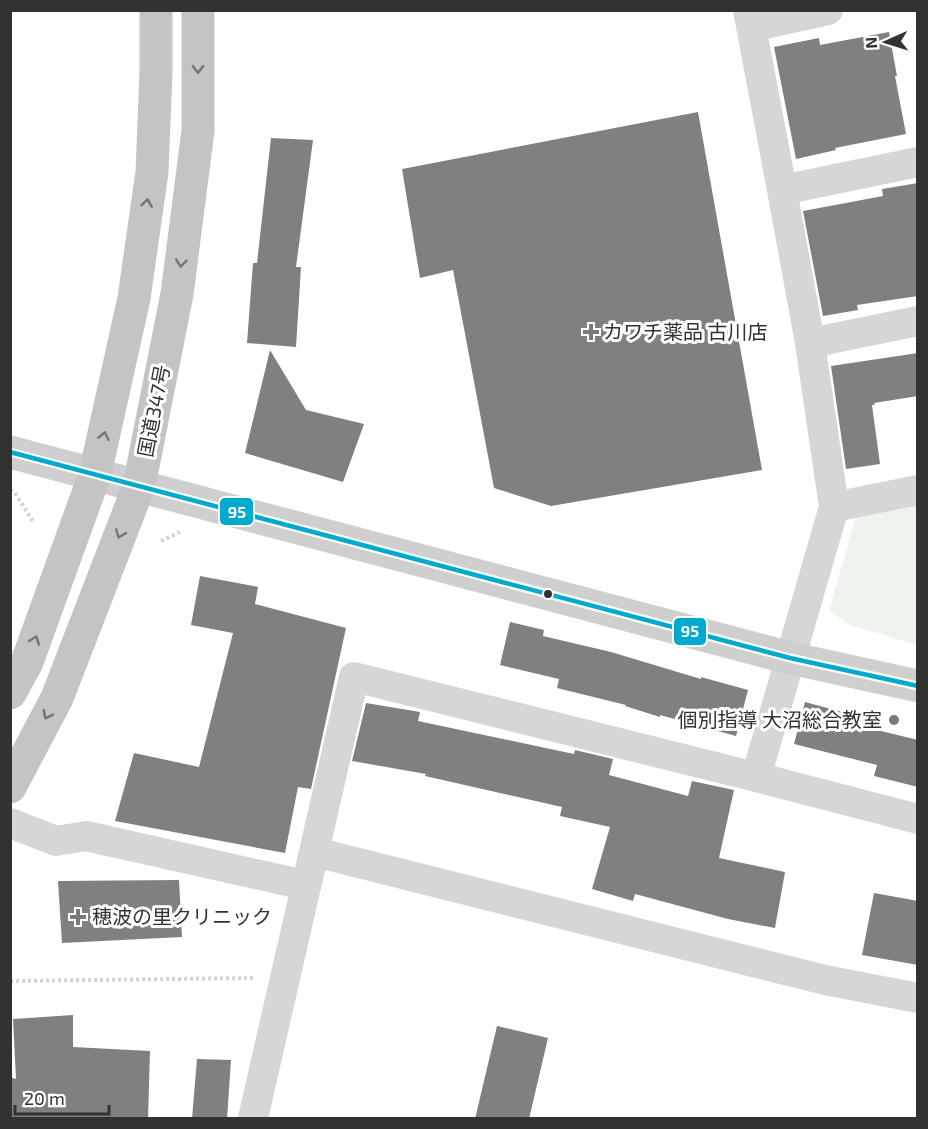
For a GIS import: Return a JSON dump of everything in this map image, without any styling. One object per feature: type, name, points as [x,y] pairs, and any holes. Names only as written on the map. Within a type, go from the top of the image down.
[{"type":"highway","points":[[10,693],[27,662],[95,474],[134,298],[152,172],[156,10]]},
{"type":"highway","name":"国道347号","points":[[10,787],[57,698],[139,486],[177,294],[196,143],[198,10]]},
{"type":"street","points":[[756,777],[834,507],[810,343],[749,19],[828,10]]},
{"type":"street","points":[[782,190],[918,162]]},
{"type":"street","points":[[810,343],[918,321]]},
{"type":"street","points":[[10,452],[790,658],[918,686]]},
{"type":"street","points":[[834,507],[918,490]]},
{"type":"street","points":[[253,1119],[354,677],[918,819]]},
{"type":"street","points":[[10,823],[56,841],[86,836],[305,885]]},
{"type":"street","points":[[315,852],[825,980],[918,998]]},
{"type":"path","points":[[10,490],[15,493],[34,523]]},
{"type":"path","points":[[10,981],[285,977]]},
{"type":"shaded area","points":[[917,505],[917,645],[850,625],[829,611],[856,516]]},
{"type":"building","points":[[889,32],[906,134],[835,148],[836,150],[796,159],[774,47],[819,38],[820,45]]},
{"type":"building","points":[[698,112],[762,470],[551,506],[494,488],[453,270],[420,278],[402,169]]},
{"type":"building","points":[[271,138],[313,140],[296,267],[301,267],[296,347],[247,343],[253,263],[257,263]]},
{"type":"building","points":[[918,183],[918,296],[857,305],[858,310],[823,316],[803,211],[883,196],[882,189]]},
{"type":"building","points":[[270,350],[306,410],[364,424],[343,482],[245,453]]},
{"type":"building","points":[[918,353],[918,396],[872,405],[880,464],[846,469],[831,366]]},
{"type":"building","points":[[200,576],[258,587],[255,604],[346,628],[311,789],[298,787],[285,853],[115,821],[134,753],[199,767],[233,633],[191,625]]},
{"type":"building","points":[[510,622],[544,630],[543,636],[611,652],[701,679],[701,677],[748,690],[736,736],[557,688],[559,679],[500,665]]},
{"type":"building","points":[[805,702],[846,713],[844,722],[918,740],[918,787],[874,776],[877,765],[794,744]]},
{"type":"building","points":[[366,703],[420,712],[418,721],[574,754],[575,750],[613,759],[609,775],[688,796],[692,781],[734,790],[719,858],[785,872],[775,928],[728,919],[635,894],[633,901],[592,889],[610,827],[560,816],[562,807],[425,776],[426,774],[352,761]]},
{"type":"building","points":[[179,880],[182,937],[62,943],[58,881]]},
{"type":"building","points":[[874,893],[918,901],[918,965],[862,955]]},
{"type":"building","points":[[73,1015],[73,1047],[150,1051],[148,1119],[10,1119],[10,1077],[16,1079],[13,1019]]},
{"type":"building","points":[[497,1026],[548,1038],[529,1119],[475,1119]]},
{"type":"building","points":[[197,1059],[231,1060],[227,1119],[192,1119]]},
{"type":"transit line","name":"95","points":[[10,452],[790,658],[918,686]]},
{"type":"place","name":"カワチ薬品 古川店","points":[[591,332]]},
{"type":"place","name":"個別指導 大沼総合教室","points":[[894,720]]},
{"type":"place","name":"穂波の里クリニック","points":[[78,917]]}]
